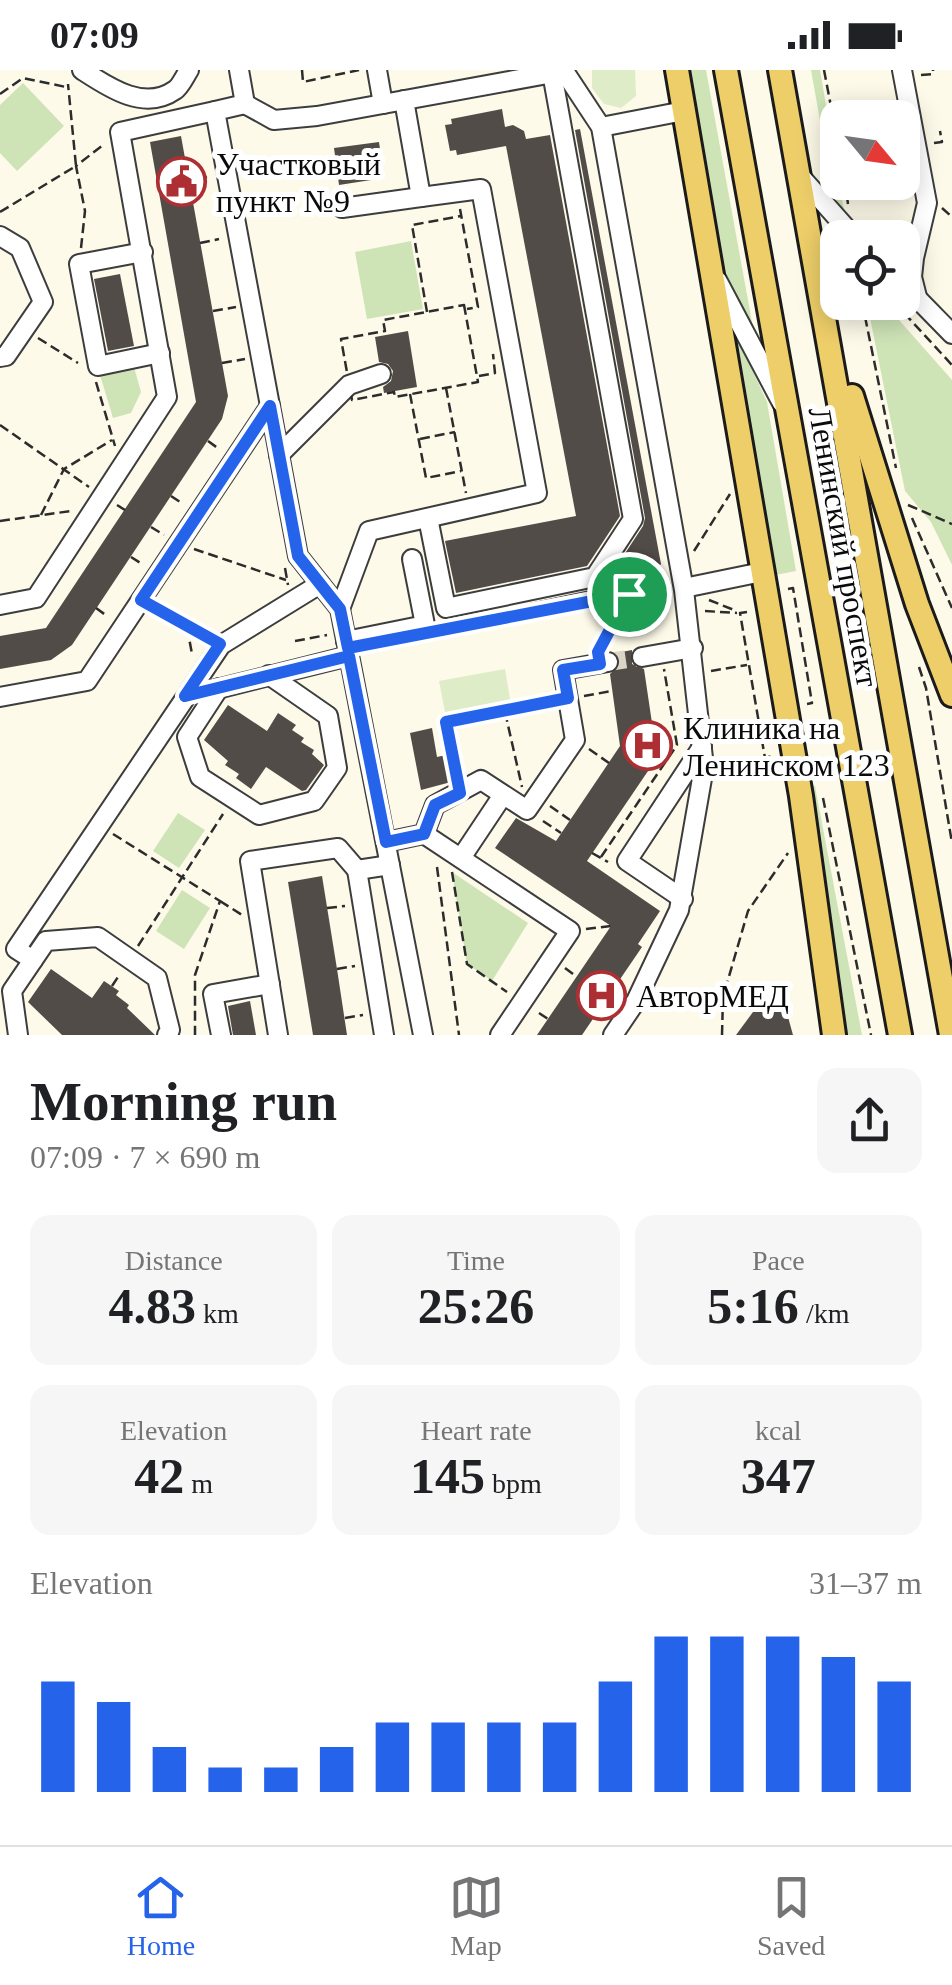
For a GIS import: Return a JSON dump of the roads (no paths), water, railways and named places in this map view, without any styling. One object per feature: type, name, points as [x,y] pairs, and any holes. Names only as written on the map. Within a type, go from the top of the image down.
[{"type":"main road","points":[[677,70],[801,796],[834,1035]]},
{"type":"main road","name":"Ленинский проспект","points":[[726,70],[900,1035]]},
{"type":"main road","name":"Ленинский проспект","points":[[780,70],[820,285]]},
{"type":"main road","name":"Ленинский проспект","points":[[826,320],[951,1035]]},
{"type":"main road","points":[[828,320],[916,604],[952,695]]},
{"type":"street","points":[[77,74],[119,94],[150,99],[176,90],[190,70]]},
{"type":"street","points":[[240,70],[245,104]]},
{"type":"street","points":[[377,70],[384,104]]},
{"type":"street","points":[[0,605],[36,598],[167,396],[120,132],[245,104],[274,120],[560,72]]},
{"type":"street","points":[[560,72],[601,126],[678,587],[693,648],[704,767],[682,899],[636,1001],[612,1035]]},
{"type":"street","points":[[428,518],[446,608],[596,577],[633,519],[560,72]]},
{"type":"street","points":[[908,73],[927,203],[920,233]]},
{"type":"street","points":[[404,100],[421,197]]},
{"type":"street","points":[[601,126],[684,110]]},
{"type":"street","points":[[215,111],[298,556],[340,609]]},
{"type":"street","points":[[800,176],[839,220]]},
{"type":"street","points":[[342,208],[481,189],[538,493],[369,532],[340,609],[343,643],[423,1035]]},
{"type":"street","points":[[0,236],[20,248],[43,302],[6,356],[0,357]]},
{"type":"street","points":[[143,252],[78,264],[98,366],[160,354]]},
{"type":"street","points":[[708,262],[787,414]]},
{"type":"street","points":[[920,301],[952,334]]},
{"type":"street","points":[[279,455],[349,385],[381,374]]},
{"type":"street","points":[[0,697],[87,681],[270,406]]},
{"type":"street","points":[[185,696],[269,676],[343,643],[425,625],[412,559]]},
{"type":"street","points":[[678,587],[762,572]]},
{"type":"street","points":[[33,960],[16,949],[220,644],[320,584]]},
{"type":"street","points":[[642,657],[693,648]]},
{"type":"street","points":[[424,834],[435,805],[480,780],[503,795],[532,804],[575,740],[563,670],[604,663]]},
{"type":"street","points":[[218,688],[188,737],[200,778],[259,815],[314,801],[336,768],[328,716],[269,676]]},
{"type":"street","points":[[682,899],[627,861],[702,747]]},
{"type":"street","points":[[461,858],[503,795]]},
{"type":"street","points":[[386,842],[424,834],[570,931],[500,1035]]},
{"type":"street","points":[[278,1035],[250,861],[338,848],[356,870],[384,1035]]},
{"type":"street","points":[[356,870],[390,866]]},
{"type":"street","points":[[18,1035],[12,991],[46,940],[98,937],[156,978],[170,1030],[167,1035]]},
{"type":"street","points":[[222,1035],[214,994],[270,984]]},
{"type":"tunnel","points":[[608,662],[642,657]]},
{"type":"place","name":"Участковый пункт №9","points":[[181,182]]},
{"type":"place","name":"Клиника на Ленинском 123","points":[[648,746]]},
{"type":"place","name":"АвторМЕД","points":[[601,996]]}]
